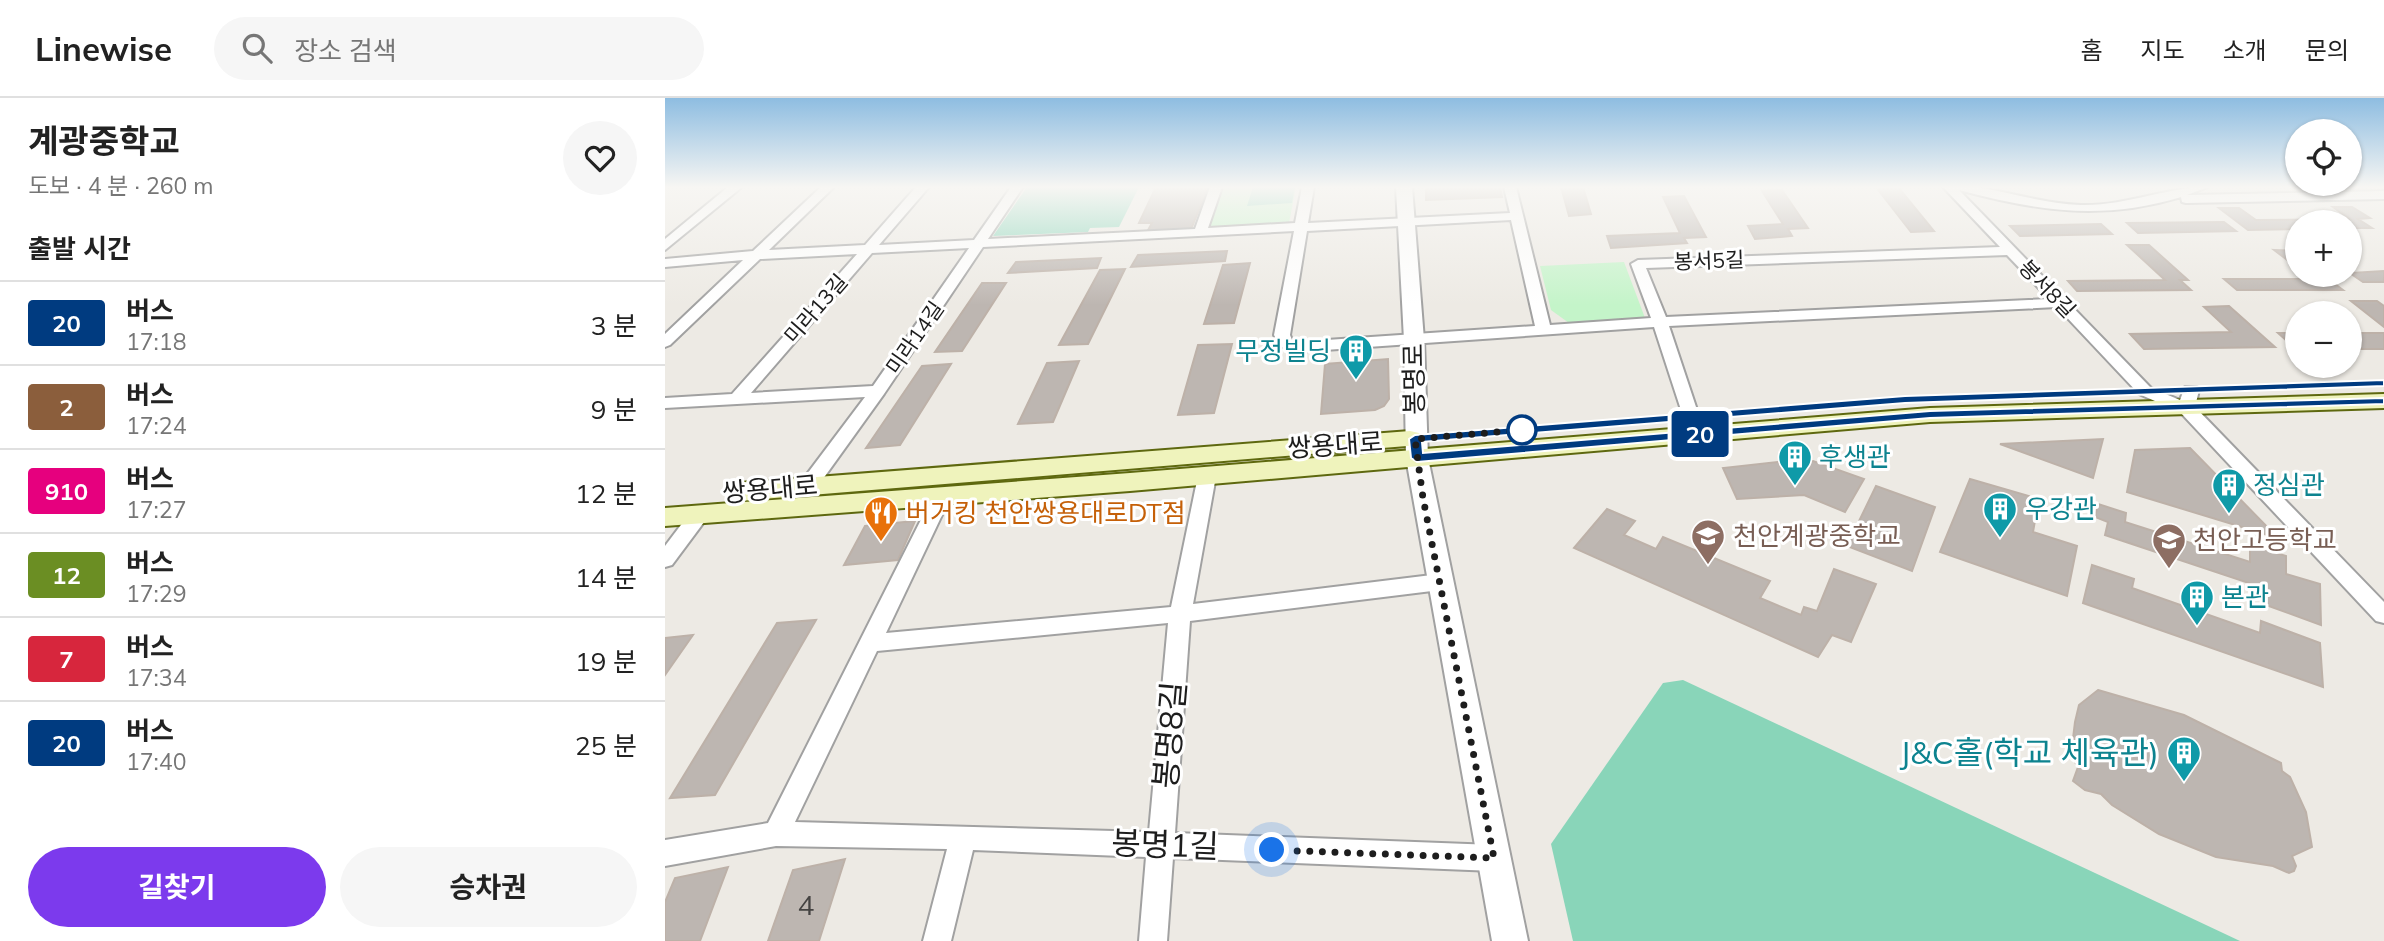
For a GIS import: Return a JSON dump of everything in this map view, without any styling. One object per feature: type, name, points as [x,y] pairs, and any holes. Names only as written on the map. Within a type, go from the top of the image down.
[{"type":"main road","name":"쌍용대로","points":[[2188,399],[2384,384]]},
{"type":"main road","name":"쌍용대로","points":[[665,517],[1207,475],[1691,416],[1905,399],[2384,401]]},
{"type":"main road","name":"쌍용대로","points":[[665,498],[808,486],[2141,400]]},
{"type":"street","points":[[665,246],[689,226]]},
{"type":"street","points":[[665,342],[786,226]]},
{"type":"street","name":"미라13길","points":[[737,399],[889,226]]},
{"type":"street","name":"미라14길","points":[[808,486],[878,391],[991,226]]},
{"type":"street","points":[[1200,232],[1202,226]]},
{"type":"street","points":[[665,262],[1315,226]]},
{"type":"street","name":"봉명로","points":[[1404,226],[1414,340],[1416,448],[1510,941]]},
{"type":"street","points":[[1518,226],[1543,329]]},
{"type":"street","name":"봉서8길","points":[[1986,226],[2060,303],[2141,400]]},
{"type":"street","points":[[1301,227],[1282,335],[1286,343],[1296,347],[1660,321],[2060,303]]},
{"type":"street","name":"봉서5길","points":[[1691,416],[1638,264],[2010,251]]},
{"type":"street","points":[[665,403],[878,391]]},
{"type":"street","points":[[2188,399],[2384,615]]},
{"type":"street","name":"봉명8길","points":[[1153,941],[1180,614],[1207,475]]},
{"type":"street","points":[[776,834],[942,496]]},
{"type":"street","points":[[665,560],[700,514]]},
{"type":"street","points":[[870,643],[1180,614],[1440,582]]},
{"type":"street","name":"봉명1길","points":[[665,853],[776,834],[963,837],[1494,858]]},
{"type":"street","points":[[937,941],[963,837]]},
{"type":"green space","points":[[1000,226],[1119,226],[1090,228],[1088,232],[993,236]]},
{"type":"green space","points":[[1208,226],[1285,226],[1213,230]]},
{"type":"green space","points":[[1624,262],[1645,318],[1569,323],[1551,310],[1540,266]]},
{"type":"green space","points":[[1683,680],[2240,941],[1573,941],[1551,844],[1663,683]]},
{"type":"building","points":[[1150,226],[1192,226],[1185,230],[1147,232]]},
{"type":"building","points":[[1677,226],[1700,226],[1706,237],[1684,238],[1687,243],[1611,248],[1607,236],[1680,233]]},
{"type":"building","points":[[1748,226],[1808,228],[1788,229],[1792,236],[1755,239]]},
{"type":"building","points":[[1907,226],[1930,226],[1934,231],[1911,232]]},
{"type":"building","points":[[2010,226],[2104,226],[2112,234],[2020,236]]},
{"type":"building","points":[[2131,226],[2230,226],[2236,231],[2138,233]]},
{"type":"building","points":[[2243,226],[2285,226],[2285,229],[2248,230]]},
{"type":"building","points":[[2127,245],[2149,245],[2188,280],[2180,280],[2191,290],[2077,291],[2068,281],[2165,280]]},
{"type":"building","points":[[2274,250],[2285,250],[2285,258]]},
{"type":"building","points":[[1227,251],[1225,261],[1131,267],[1138,255]]},
{"type":"building","points":[[1101,258],[1097,268],[1008,273],[1016,262]]},
{"type":"building","points":[[1250,263],[1234,323],[1204,324],[1223,265]]},
{"type":"building","points":[[1125,269],[1088,344],[1059,345],[1100,270]]},
{"type":"building","points":[[2384,271],[2384,282],[2363,282],[2362,272]]},
{"type":"building","points":[[2224,279],[2285,279],[2285,287],[2339,287],[2343,290],[2237,290]]},
{"type":"building","points":[[982,283],[1006,283],[962,351],[935,352]]},
{"type":"building","points":[[2362,301],[2377,301],[2384,306],[2384,327],[2362,310]]},
{"type":"building","points":[[2229,306],[2275,347],[2144,349],[2130,334],[2231,332],[2204,307]]},
{"type":"building","points":[[2362,333],[2384,333],[2384,349],[2362,349]]},
{"type":"building","points":[[1232,344],[1214,413],[1178,415],[1198,345]]},
{"type":"building","name":"무정빌딩","points":[[1388,359],[1389,399],[1384,406],[1375,410],[1321,414],[1325,364]]},
{"type":"building","points":[[1079,361],[1053,422],[1018,424],[1047,363]]},
{"type":"building","points":[[951,364],[900,445],[866,448],[922,366]]},
{"type":"building","points":[[2103,439],[2093,478],[2000,444]]},
{"type":"building","name":"정심관","points":[[2190,448],[2278,538],[2127,492],[2135,450]]},
{"type":"building","name":"후생관","points":[[1804,459],[1806,462],[1813,461],[1864,479],[1845,512],[1804,495],[1737,499],[1723,468]]},
{"type":"building","name":"우강관","points":[[1970,479],[2029,496],[2037,509],[2033,532],[2077,546],[2067,596],[1940,552]]},
{"type":"building","points":[[1876,486],[1935,507],[1912,571],[1847,546]]},
{"type":"building","points":[[2098,504],[2126,513],[2125,522],[2250,562],[2250,545],[2286,556],[2286,574],[2320,584],[2321,625],[2266,605],[2264,588],[2105,535],[2108,522],[2095,517]]},
{"type":"building","points":[[1607,509],[1635,521],[1624,535],[1656,549],[1663,537],[1770,581],[1760,598],[1801,615],[1804,607],[1817,611],[1834,569],[1876,584],[1851,642],[1832,635],[1818,657],[1574,548]]},
{"type":"building","name":"버거킹 천안쌍용대로DT점","points":[[915,521],[898,560],[844,565],[865,526]]},
{"type":"building","name":"본관","points":[[2092,565],[2134,579],[2132,588],[2260,633],[2261,621],[2320,643],[2323,687],[2083,603]]},
{"type":"building","points":[[816,620],[715,795],[670,798],[777,623]]},
{"type":"building","points":[[693,635],[665,675],[665,638]]},
{"type":"building","name":"J&C홀(학교 체육관)","points":[[2098,690],[2184,715],[2281,763],[2282,771],[2290,777],[2306,812],[2312,847],[2292,856],[2296,866],[2294,871],[2289,873],[2273,866],[2216,857],[2159,834],[2112,805],[2101,794],[2085,790],[2073,781],[2078,767],[2071,755],[2079,705]]},
{"type":"building","points":[[845,859],[819,941],[768,941],[793,870]]},
{"type":"building","points":[[728,867],[700,941],[665,941],[665,902],[675,878]]},
{"type":"bus line","name":"20","points":[[2384,384],[1905,399],[1415,439],[1417,458],[1930,415],[2384,401]]},
{"type":"place","name":"무정빌딩","points":[[1356,381]]},
{"type":"place","name":"후생관","points":[[1795,487]]},
{"type":"place","name":"정심관","points":[[2229,515]]},
{"type":"place","name":"우강관","points":[[2000,539]]},
{"type":"place","name":"버거킹 천안쌍용대로DT점","points":[[881,543]]},
{"type":"place","name":"천안계광중학교","points":[[1708,566]]},
{"type":"place","name":"천안고등학교","points":[[2169,570]]},
{"type":"place","name":"본관","points":[[2197,627]]},
{"type":"place","name":"J&C홀(학교 체육관)","points":[[2184,783]]},
{"type":"route","points":[[1272,850],[1494,858],[1423,498],[1415,439],[1522,430]]}]
